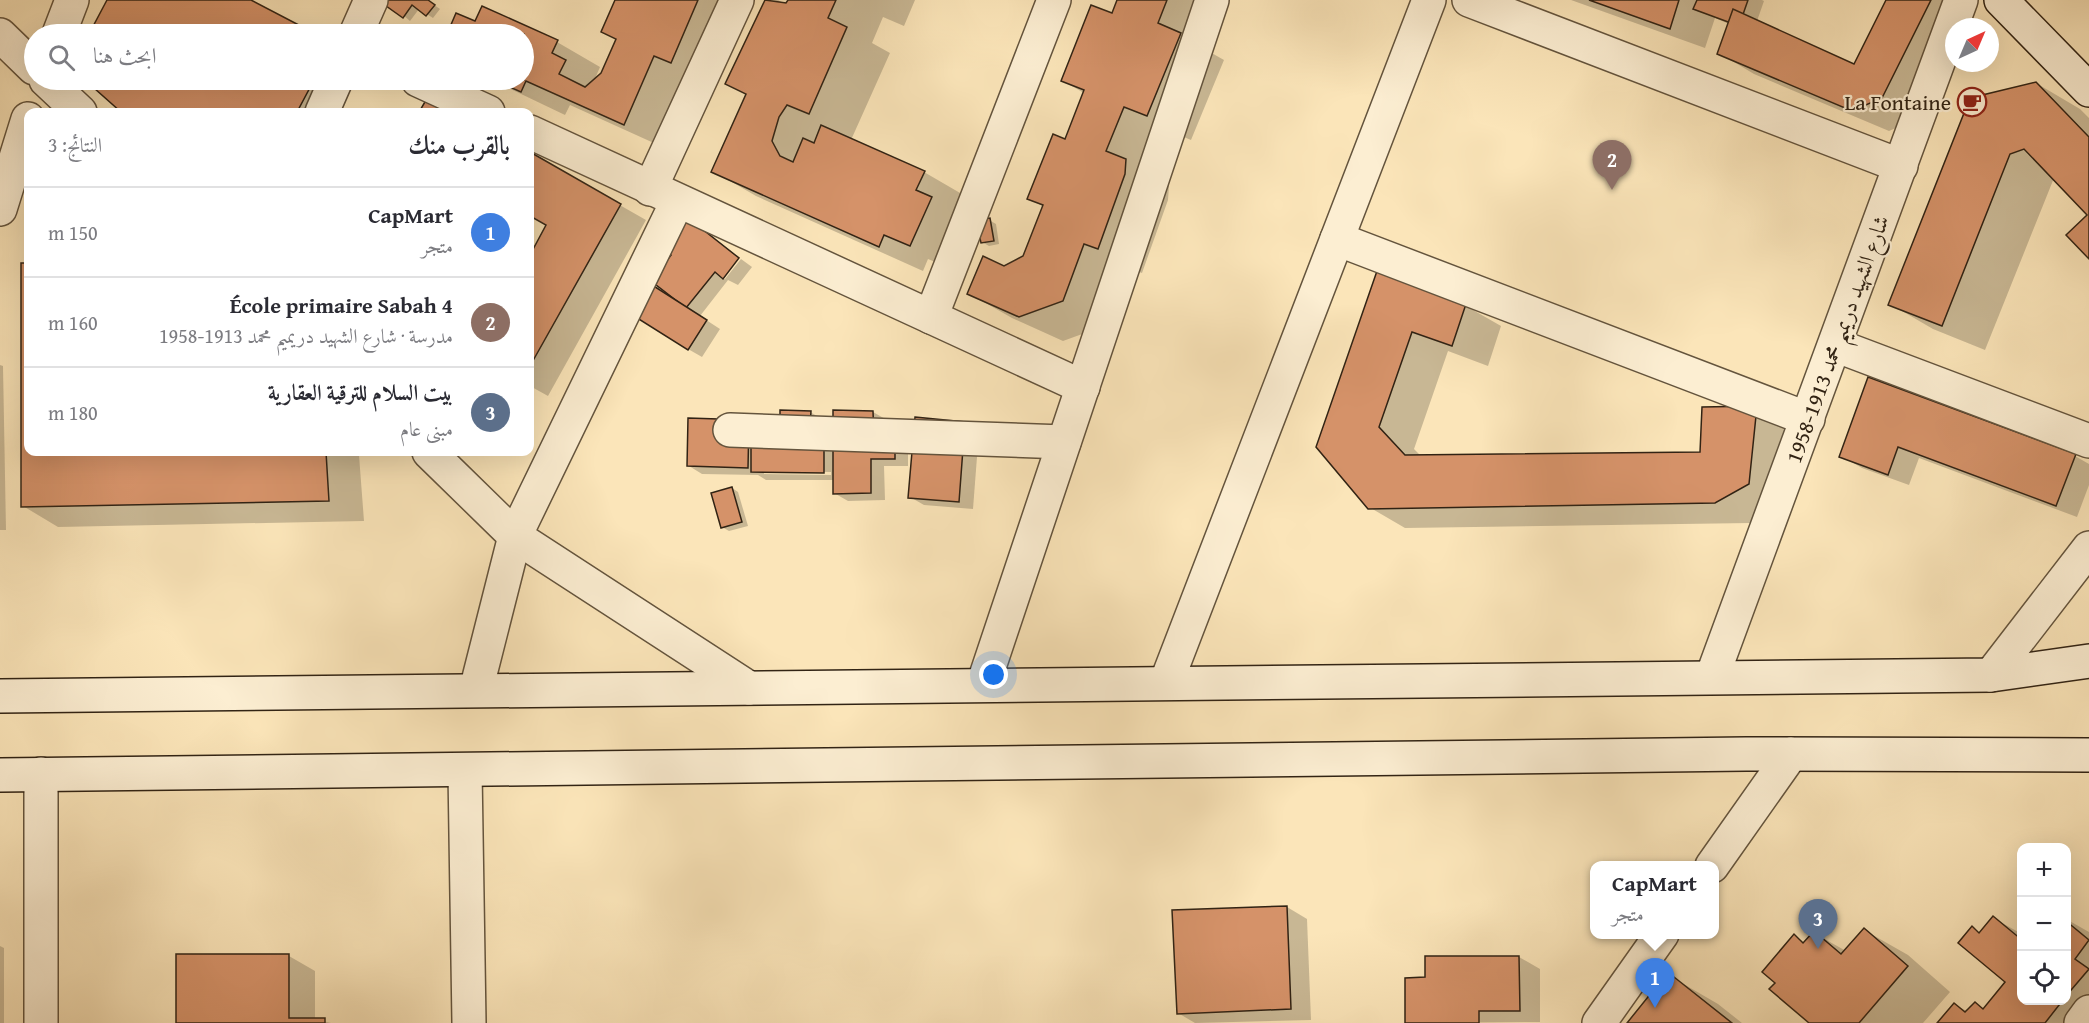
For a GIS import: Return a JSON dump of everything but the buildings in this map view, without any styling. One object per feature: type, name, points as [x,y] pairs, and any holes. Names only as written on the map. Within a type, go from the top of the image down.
[{"type":"street","points":[[62,24],[72,0]]},
{"type":"street","points":[[360,24],[371,0]]},
{"type":"street","points":[[476,690],[515,536],[664,195],[737,0]]},
{"type":"street","points":[[931,317],[1054,0]]},
{"type":"street","points":[[983,685],[1212,0]]},
{"type":"street","points":[[1166,683],[1429,0]]},
{"type":"street","points":[[1469,0],[1900,166]]},
{"type":"street","name":"شارع الشهيد دريميم محمد 1913-1958","points":[[1712,677],[1961,0]]},
{"type":"street","points":[[2001,0],[2089,90]]},
{"type":"street","points":[[0,35],[24,58]]},
{"type":"street","points":[[32,108],[38,90]]},
{"type":"street","points":[[57,90],[76,108]]},
{"type":"street","points":[[324,108],[332,90]]},
{"type":"street","points":[[440,90],[479,108]]},
{"type":"street","points":[[0,209],[24,132]]},
{"type":"street","points":[[534,134],[1083,387]]},
{"type":"street","points":[[1337,239],[1808,418]]},
{"type":"street","points":[[1835,345],[2089,441]]},
{"type":"street","points":[[730,430],[1064,442]]},
{"type":"street","points":[[433,456],[515,536],[749,687]]},
{"type":"street","points":[[1991,675],[2089,548]]},
{"type":"street","points":[[0,696],[1991,675],[2089,661]]},
{"type":"street","points":[[1716,861],[1791,754]]},
{"type":"street","points":[[0,775],[1791,754],[2089,755]]},
{"type":"street","points":[[465,771],[469,1023]]},
{"type":"street","points":[[40,1023],[41,774]]},
{"type":"street","points":[[1599,1023],[1658,939]]},
{"type":"street","points":[[2081,1023],[2089,1012]]},
{"type":"place","name":"La Fontaine","points":[[1972,102]]},
{"type":"place","name":"École primaire Sabah 4","points":[[1612,190]]},
{"type":"place","name":"بيت السلام للترقية العقارية","points":[[1818,949]]},
{"type":"place","name":"CapMart","points":[[1655,1008]]}]
